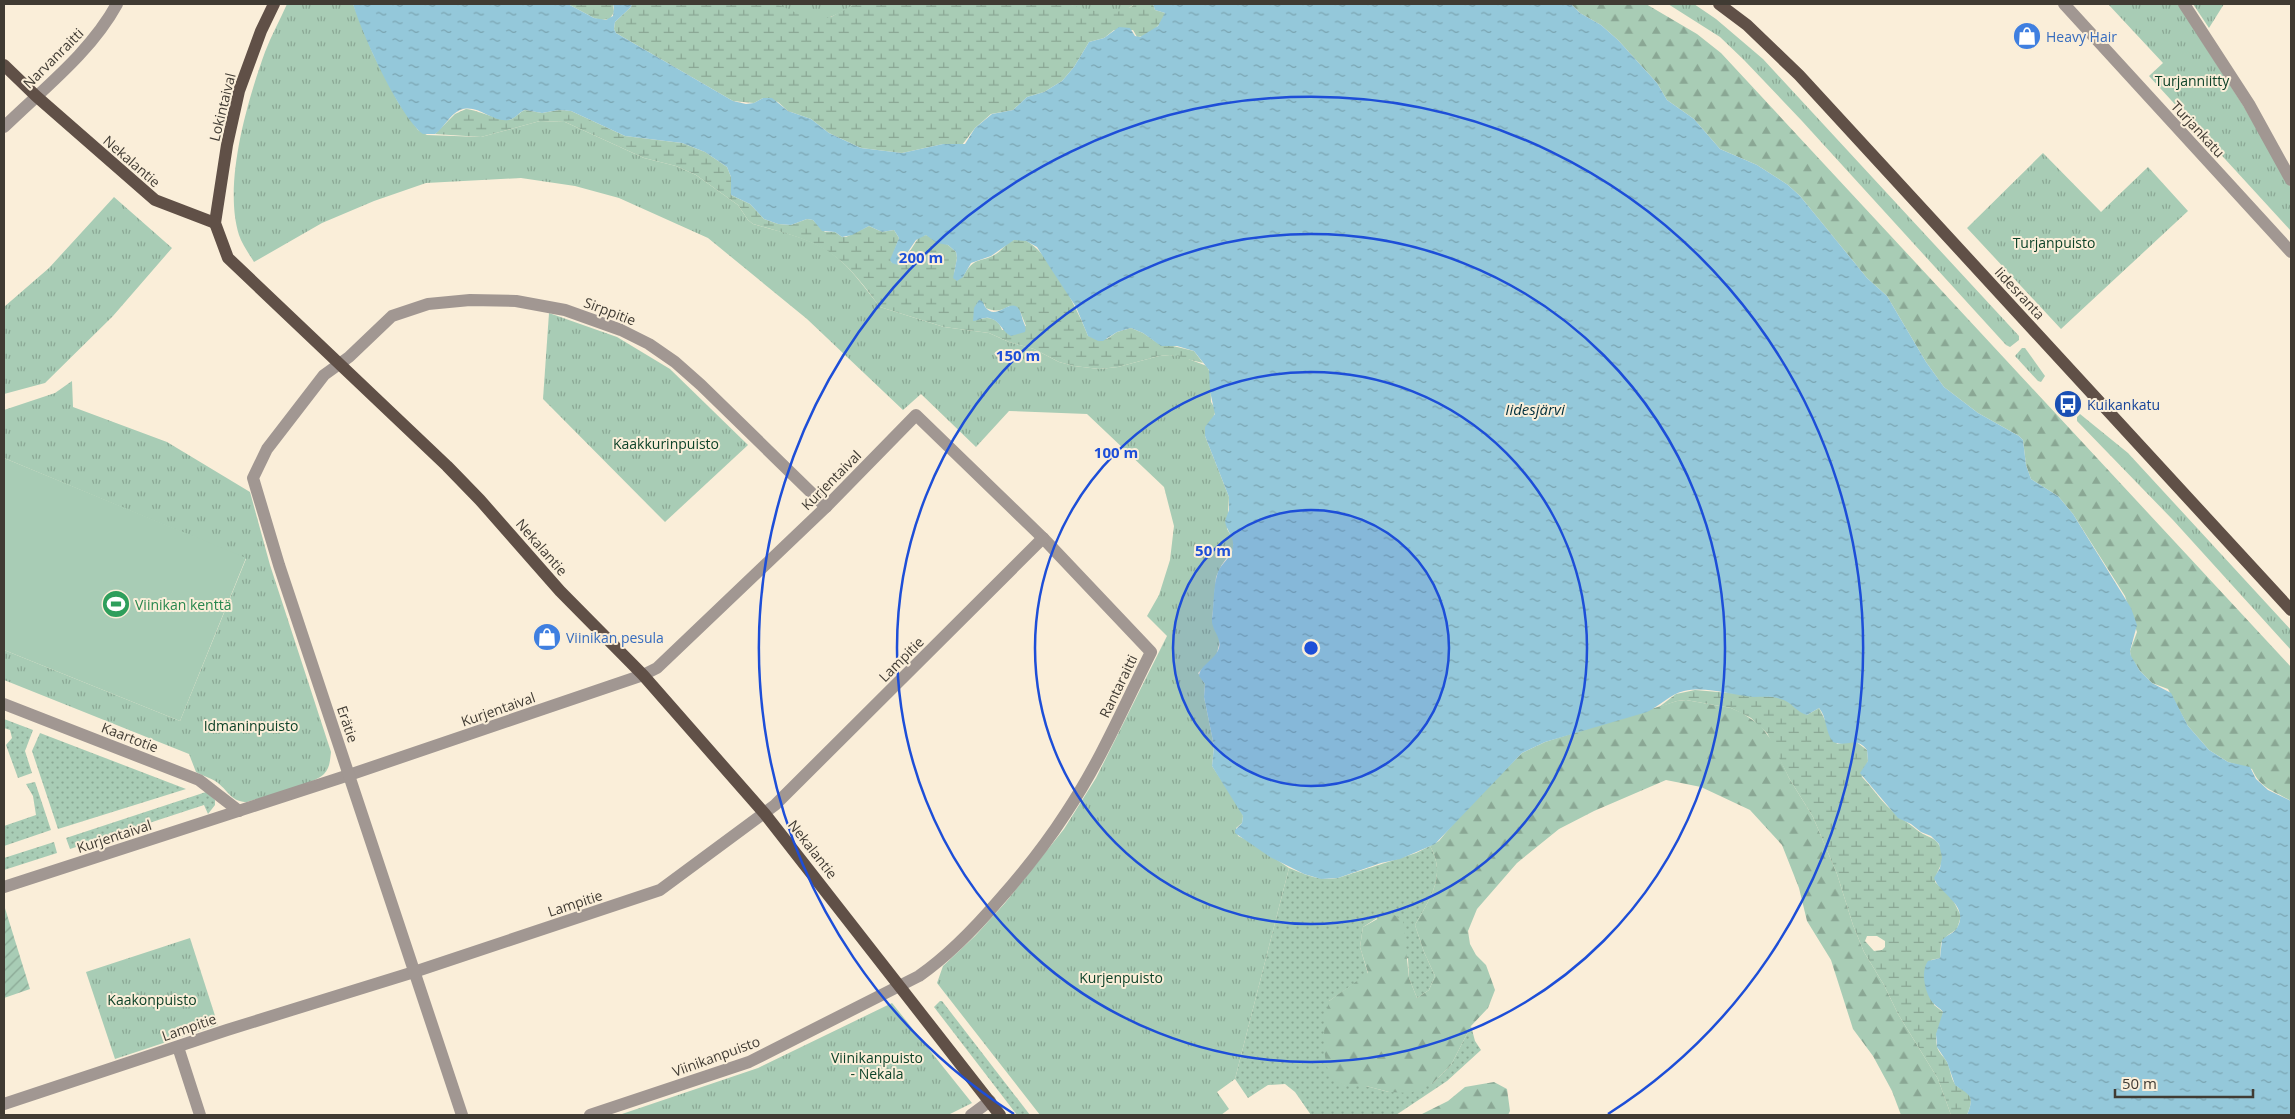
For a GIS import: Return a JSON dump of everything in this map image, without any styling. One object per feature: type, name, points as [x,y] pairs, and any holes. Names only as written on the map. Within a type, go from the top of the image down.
[{"type":"main road","name":"Lokintaival","points":[[214,222],[227,145],[239,91],[261,31],[274,4]]},
{"type":"main road","name":"Iidesranta","points":[[1719,4],[1747,25],[1799,75],[2291,610]]},
{"type":"main road","name":"Nekalantie","points":[[4,65],[36,96],[155,200],[214,222],[228,258],[412,431],[480,500],[560,591],[643,675],[765,814],[1000,1115]]},
{"type":"street","name":"Narvanraitti","points":[[4,127],[87,47],[101,30],[117,4]]},
{"type":"street","name":"Turjankatu","points":[[2064,4],[2291,252]]},
{"type":"street","points":[[2184,4],[2249,104],[2291,180]]},
{"type":"street","name":"Sirppitie","points":[[339,364],[392,316],[428,304],[470,300],[516,301],[565,310],[621,330],[649,344],[675,362],[826,507]]},
{"type":"street","name":"Erätie","points":[[339,364],[324,375],[267,449],[254,478],[279,565],[462,1115]]},
{"type":"street","name":"Kurjentaival","points":[[4,887],[349,775],[643,675],[657,668],[826,507],[916,415]]},
{"type":"street","name":"Rantaraitti","points":[[900,985],[923,973],[972,930],[1039,852],[1067,812],[1084,783],[1151,652],[1043,538],[916,415]]},
{"type":"street","name":"Lampitie","points":[[4,1104],[414,972],[660,890],[765,814],[1043,538]]},
{"type":"street","name":"Kaartotie","points":[[4,704],[199,780],[239,811]]},
{"type":"street","name":"Viinikanpuisto","points":[[590,1115],[749,1062],[900,985]]},
{"type":"street","points":[[178,1047],[200,1115]]},
{"type":"street","points":[[971,1115],[990,1101]]},
{"type":"green space","name":"Kurjenpuisto","points":[[287,4],[353,4],[373,54],[398,102],[418,130],[427,135],[481,137],[540,121],[565,122],[644,158],[676,166],[696,175],[738,205],[753,224],[798,237],[832,253],[847,267],[880,307],[944,327],[989,333],[1009,342],[1034,349],[1059,362],[1074,366],[1099,369],[1118,367],[1170,355],[1183,357],[1207,366],[1210,373],[1211,402],[1216,410],[1208,424],[1205,436],[1229,497],[1227,529],[1233,539],[1233,549],[1216,577],[1212,620],[1220,640],[1218,649],[1216,656],[1198,673],[1205,684],[1204,697],[1214,746],[1212,766],[1240,808],[1243,816],[1242,823],[1236,828],[1238,836],[1249,841],[1289,868],[1235,1079],[1217,1092],[1229,1109],[1221,1115],[1040,1115],[937,983],[943,966],[975,936],[1005,903],[1064,829],[1096,778],[1167,636],[1147,616],[1159,595],[1170,560],[1174,526],[1164,487],[1087,414],[1009,411],[976,447],[921,394],[903,410],[807,319],[708,238],[619,198],[575,186],[521,178],[426,183],[374,201],[322,223],[254,262],[239,235],[235,215],[235,168],[239,143],[258,72],[267,46]]},
{"type":"green space","points":[[568,4],[613,4],[614,12],[610,19],[601,20]]},
{"type":"green space","points":[[632,4],[776,4],[831,17],[854,4],[1066,4],[1109,12],[1131,7],[1134,4],[1153,4],[1155,10],[1165,13],[1158,26],[1146,35],[1137,37],[1133,30],[1114,30],[1104,38],[1089,42],[1074,67],[1062,81],[1044,92],[1027,97],[1013,110],[991,114],[975,128],[962,145],[943,144],[902,153],[861,148],[829,133],[811,119],[788,111],[778,102],[763,98],[754,103],[733,101],[616,33],[614,29],[615,22]]},
{"type":"green space","points":[[776,4],[854,4],[831,17],[815,19]]},
{"type":"green space","points":[[1066,4],[1134,4],[1127,9],[1119,11],[1101,12]]},
{"type":"green space","points":[[1571,4],[1646,4],[1697,34],[1721,53],[2291,667],[2291,801],[2268,789],[2255,776],[2252,769],[2228,762],[2209,750],[2188,726],[2168,689],[2152,683],[2140,671],[2131,657],[2130,651],[2137,632],[2125,596],[2073,514],[2058,496],[2031,479],[2026,465],[2023,440],[1978,413],[1944,387],[1926,362],[1887,296],[1867,278],[1800,196],[1788,185],[1757,165],[1720,149],[1694,119],[1667,100],[1657,83],[1618,40],[1601,25],[1580,13]]},
{"type":"green space","points":[[1668,4],[1694,4],[1716,19],[1763,59],[2019,336],[2019,340],[2010,347],[2006,345],[1744,60],[1720,37]]},
{"type":"green space","name":"Turjanniitty","points":[[2108,4],[2178,4],[2244,107],[2291,188],[2291,231],[2149,76],[2163,63]]},
{"type":"green space","points":[[2193,4],[2224,4],[2209,28]]},
{"type":"green space","points":[[466,109],[508,120],[525,110],[542,113],[559,110],[571,111],[625,136],[682,143],[705,152],[727,167],[731,177],[731,195],[750,204],[764,219],[778,224],[791,225],[807,219],[813,220],[825,232],[835,232],[842,237],[846,237],[869,226],[882,232],[894,230],[899,238],[891,260],[892,263],[910,251],[919,237],[926,235],[948,245],[956,252],[957,258],[954,273],[963,277],[974,263],[996,254],[1011,241],[1018,239],[1028,242],[1039,251],[1060,279],[1088,336],[1107,339],[1117,332],[1131,328],[1143,333],[1156,342],[1194,351],[1203,363],[1170,355],[1118,367],[1099,369],[1074,366],[1059,362],[1034,349],[1009,342],[989,333],[944,327],[880,307],[853,272],[840,260],[814,244],[753,224],[738,205],[696,175],[676,166],[644,158],[565,122],[540,121],[481,137],[435,134],[455,114]],"holes":[[[984,303],[986,308],[998,310],[1009,306],[1020,311],[1026,326],[1002,330],[994,320],[988,318],[981,319]]]},
{"type":"green space","name":"Turjanpuisto","points":[[2043,153],[2101,212],[2148,167],[2188,211],[2061,329],[1967,228]]},
{"type":"green space","points":[[114,197],[172,248],[113,316],[45,383],[4,394],[4,307],[49,268]]},
{"type":"green space","name":"Kaakkurinpuisto","points":[[549,313],[617,337],[670,369],[748,445],[665,522],[543,399]]},
{"type":"green space","points":[[2022,348],[2025,348],[2045,376],[2041,382],[2015,356]]},
{"type":"green space","name":"Idmaninpuisto","points":[[72,381],[73,407],[167,442],[250,492],[270,565],[331,752],[327,769],[318,778],[299,786],[242,802],[231,796],[216,781],[196,772],[189,754],[4,680],[4,650],[180,721],[246,559],[4,458],[4,410],[55,393]]},
{"type":"green space","points":[[2080,414],[2128,453],[2291,630],[2291,650],[2173,520],[2077,421],[2077,417]]},
{"type":"green space","name":"Viinikan kenttä","points":[[4,458],[246,558],[180,721],[4,650]]},
{"type":"green space","points":[[1695,690],[1776,697],[1784,699],[1807,715],[1819,708],[1837,744],[1855,741],[1867,750],[1868,761],[1862,777],[1884,803],[1921,833],[1938,843],[1943,856],[1935,882],[1952,898],[1961,916],[1957,929],[1941,943],[1940,958],[1931,960],[1934,1005],[1943,1012],[1936,1041],[1939,1051],[1947,1062],[1955,1084],[1965,1090],[1970,1096],[1971,1102],[1967,1115],[1951,1115],[1938,1079],[1898,1014],[1884,985],[1864,952],[1853,925],[1837,874],[1813,817],[1789,778],[1767,733],[1751,718],[1731,708],[1686,700],[1659,707],[1676,694]],"holes":[[[1867,936],[1877,936],[1885,941],[1885,947],[1882,950],[1874,951],[1865,941]]]},
{"type":"green space","points":[[1686,700],[1731,708],[1742,713],[1760,725],[1772,741],[1789,778],[1813,817],[1837,874],[1853,925],[1864,952],[1884,985],[1898,1014],[1938,1079],[1951,1115],[1901,1115],[1892,1091],[1873,1056],[1853,1029],[1831,960],[1807,921],[1799,888],[1782,845],[1750,810],[1701,787],[1666,780],[1594,811],[1559,829],[1517,863],[1477,909],[1468,931],[1470,944],[1476,955],[1486,965],[1495,990],[1488,1008],[1471,1026],[1451,1065],[1433,1083],[1410,1093],[1389,1092],[1366,1086],[1345,1086],[1330,1077],[1324,1048],[1325,1020],[1329,1001],[1368,973],[1360,947],[1363,927],[1390,912],[1403,921],[1409,978],[1417,998],[1429,990],[1435,976],[1415,925],[1431,896],[1437,877],[1435,857],[1430,846],[1439,841],[1463,812],[1522,753],[1545,742],[1677,701]]},
{"type":"green space","points":[[4,719],[33,730],[25,751],[32,773],[18,778],[6,745],[12,738],[10,730],[4,728]]},
{"type":"green space","points":[[40,733],[186,789],[58,829],[32,751]]},
{"type":"green space","points":[[35,782],[51,830],[4,846],[4,826],[36,815],[33,796],[26,784]]},
{"type":"green space","points":[[206,792],[215,800],[215,805],[208,814],[204,805],[70,849],[66,838]]},
{"type":"green space","points":[[54,842],[57,853],[4,870],[4,858]]},
{"type":"green space","points":[[1430,846],[1435,857],[1437,877],[1431,896],[1415,925],[1435,976],[1429,990],[1417,998],[1409,978],[1408,959],[1377,918],[1363,927],[1360,947],[1368,974],[1329,1001],[1345,1086],[1366,1086],[1389,1092],[1433,1083],[1451,1065],[1471,1026],[1475,1041],[1481,1050],[1447,1081],[1396,1115],[1311,1115],[1295,1092],[1285,1084],[1268,1085],[1248,1098],[1235,1079],[1289,868],[1319,878],[1338,878],[1416,853]]},
{"type":"green space","points":[[4,905],[30,989],[4,998]]},
{"type":"green space","name":"Kaakonpuisto","points":[[190,938],[218,1025],[115,1059],[86,972]]},
{"type":"green space","points":[[942,1001],[1030,1115],[1017,1115],[934,1007]]},
{"type":"green space","name":"Viinikanpuisto - Nekala","points":[[892,1003],[972,1103],[948,1115],[619,1115],[758,1068]]},
{"type":"green space","points":[[1494,1082],[1507,1089],[1510,1111],[1508,1115],[1420,1115],[1448,1101],[1465,1087]]},
{"type":"water","name":"Iidesjärvi","points":[[353,4],[568,4],[594,18],[606,20],[613,16],[613,4],[632,4],[615,22],[614,29],[616,33],[733,101],[746,104],[754,103],[763,98],[772,98],[788,111],[811,119],[829,133],[861,148],[902,153],[943,144],[965,144],[975,128],[992,114],[1013,110],[1027,97],[1044,92],[1062,81],[1074,67],[1089,42],[1104,38],[1119,27],[1130,28],[1135,36],[1140,37],[1158,26],[1165,13],[1155,10],[1153,4],[1571,4],[1580,13],[1601,25],[1618,40],[1657,83],[1667,100],[1694,119],[1720,149],[1757,165],[1788,185],[1800,196],[1867,278],[1887,296],[1926,362],[1944,387],[1978,413],[2023,440],[2026,465],[2031,479],[2058,496],[2073,514],[2131,608],[2137,625],[2130,651],[2140,671],[2152,683],[2171,693],[2188,726],[2209,750],[2228,762],[2250,767],[2256,779],[2268,790],[2291,801],[2291,1115],[1967,1115],[1971,1103],[1970,1097],[1955,1085],[1947,1062],[1937,1047],[1936,1034],[1943,1012],[1928,995],[1924,977],[1928,961],[1940,958],[1942,940],[1956,930],[1960,920],[1960,913],[1957,907],[1934,878],[1940,868],[1942,857],[1939,844],[1931,836],[1898,818],[1860,773],[1868,761],[1867,750],[1855,742],[1842,744],[1833,742],[1819,708],[1807,715],[1785,700],[1778,698],[1754,697],[1710,690],[1684,691],[1647,712],[1545,742],[1522,753],[1435,844],[1400,859],[1381,863],[1338,878],[1321,879],[1304,874],[1270,857],[1235,833],[1235,830],[1242,823],[1243,816],[1212,766],[1214,746],[1204,697],[1205,684],[1199,676],[1202,669],[1219,648],[1219,640],[1212,623],[1214,589],[1218,572],[1231,553],[1233,542],[1225,521],[1229,510],[1229,497],[1205,436],[1205,427],[1215,414],[1210,391],[1209,370],[1194,351],[1177,346],[1161,346],[1143,333],[1131,328],[1117,332],[1103,341],[1098,341],[1088,336],[1076,307],[1037,247],[1026,241],[1014,240],[991,256],[971,263],[963,277],[957,281],[953,278],[957,258],[956,252],[948,245],[937,243],[926,235],[916,240],[898,265],[890,260],[899,238],[894,230],[882,232],[869,226],[852,235],[842,237],[835,232],[822,231],[813,220],[807,219],[791,225],[778,224],[764,219],[750,204],[731,195],[731,177],[727,167],[705,152],[682,143],[625,136],[571,111],[559,110],[542,113],[525,110],[509,120],[503,120],[473,109],[460,110],[435,134],[423,134],[403,110],[382,73]]},
{"type":"water","points":[[979,300],[991,312],[1015,306],[1019,309],[1025,326],[1025,332],[1011,336],[993,319],[987,318],[973,321],[974,308]]},
{"type":"place","name":"Heavy Hair","points":[[2027,36]]},
{"type":"place","name":"Kuikankatu","points":[[2068,404]]},
{"type":"place","name":"Viinikan kenttä","points":[[116,604]]},
{"type":"place","name":"Viinikan pesula","points":[[547,637]]}]
